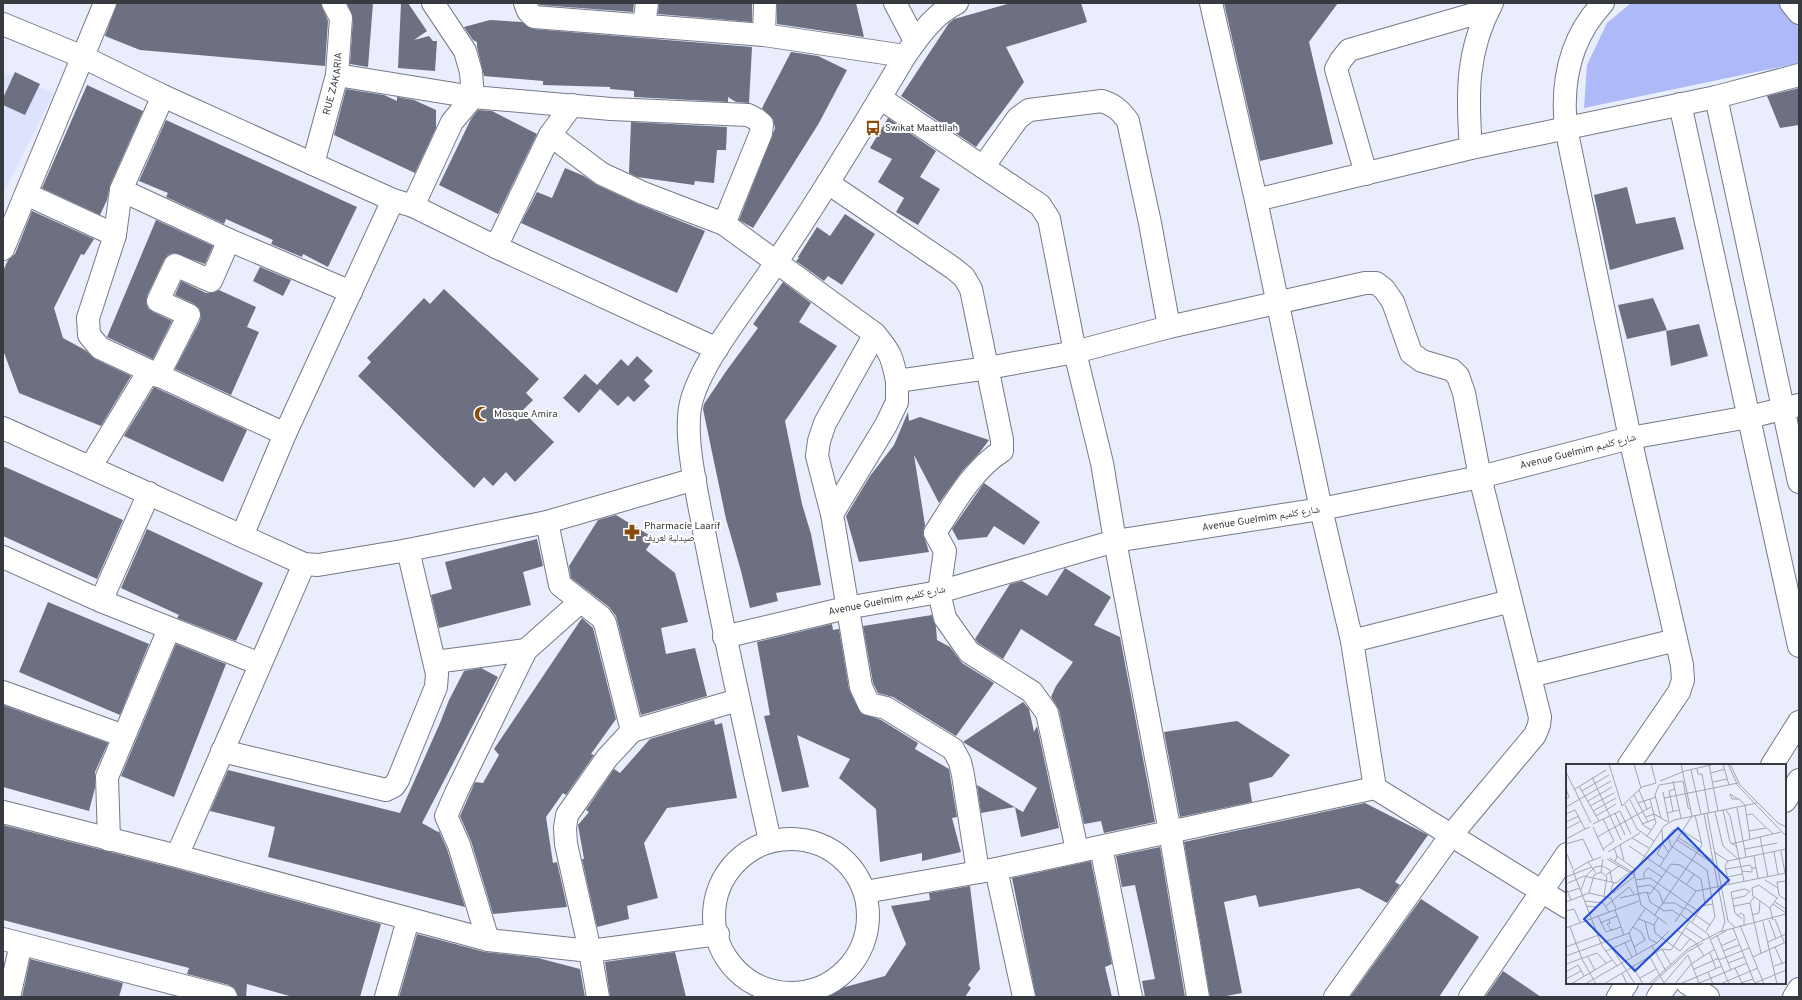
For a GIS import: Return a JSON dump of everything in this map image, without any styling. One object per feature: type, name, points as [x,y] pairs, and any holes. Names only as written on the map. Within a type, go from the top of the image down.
[{"type":"street","points":[[3,249],[105,3]]},
{"type":"street","name":"RUE ZAKARIA","points":[[313,164],[337,75],[341,18],[333,3]]},
{"type":"street","points":[[242,536],[285,434],[351,292],[452,122],[473,97],[471,72],[465,51],[433,3]]},
{"type":"street","points":[[525,3],[528,11],[534,17],[764,34],[910,49]]},
{"type":"street","points":[[644,25],[647,3]]},
{"type":"street","points":[[764,34],[765,3]]},
{"type":"street","points":[[895,3],[910,49]]},
{"type":"street","points":[[770,841],[724,637],[695,479],[689,432],[691,404],[700,380],[717,349],[776,263],[828,183],[933,10],[957,3]]},
{"type":"street","points":[[1211,3],[1256,200],[1321,509],[1352,641],[1375,788]]},
{"type":"street","points":[[1603,3],[1592,14],[1582,29],[1569,61],[1566,75],[1564,107],[1566,128],[1630,438],[1682,665],[1683,680],[1679,692],[1630,764]]},
{"type":"street","points":[[1791,3],[1799,13]]},
{"type":"street","points":[[1366,174],[1336,69],[1341,60],[1349,50],[1490,7]]},
{"type":"street","points":[[1472,148],[1468,102],[1469,79],[1479,36],[1490,7]]},
{"type":"street","points":[[3,24],[83,57],[162,96],[403,203],[717,349]]},
{"type":"street","points":[[337,75],[473,97],[572,105],[748,115],[762,124],[761,133],[724,224]]},
{"type":"street","points":[[1256,200],[1472,148],[1716,97],[1799,75]]},
{"type":"street","points":[[162,96],[121,190],[115,235],[88,318],[89,335],[100,348],[285,434]]},
{"type":"street","points":[[1716,97],[1791,407],[1799,482]]},
{"type":"street","points":[[880,98],[1040,205],[1049,219],[1075,352],[1102,463],[1114,541],[1170,832],[1198,997]]},
{"type":"street","points":[[983,167],[1018,118],[1029,110],[1102,101],[1112,104],[1128,121],[1150,223],[1169,327]]},
{"type":"street","points":[[1680,104],[1799,646]]},
{"type":"street","points":[[496,247],[550,135],[572,105]]},
{"type":"street","points":[[550,135],[602,174],[724,224],[874,334],[888,350],[893,360],[897,381],[897,402],[886,425],[832,514]]},
{"type":"street","points":[[828,183],[953,268],[964,277],[971,289],[1002,440],[1002,451],[992,458],[958,496],[935,533],[945,551],[939,592],[945,618],[969,652],[1032,692],[1047,713],[1077,850]]},
{"type":"street","points":[[121,190],[229,240],[351,292]]},
{"type":"street","points":[[26,194],[115,235]]},
{"type":"street","points":[[90,466],[154,374],[189,314],[158,301],[175,265],[211,281],[229,240]]},
{"type":"street","points":[[897,381],[988,368],[1075,352],[1169,327],[1364,283],[1376,283],[1384,289],[1393,302],[1411,353],[1422,361],[1452,370],[1458,376],[1464,393],[1480,477],[1540,717],[1539,725],[1535,735],[1452,834],[1335,997]]},
{"type":"street","points":[[874,334],[825,423],[819,441],[817,456],[832,514],[860,687],[869,704],[886,708],[953,749],[963,775],[987,870],[1024,997]]},
{"type":"street","name":"Avenue Guelmim شارع كلميم","points":[[724,637],[846,608],[939,592],[1114,541],[1321,509],[1480,477],[1630,438],[1791,407]]},
{"type":"street","points":[[3,428],[304,564],[318,565],[342,562],[546,522],[695,479]]},
{"type":"street","points":[[101,601],[148,493]]},
{"type":"street","points":[[546,522],[560,585],[601,617],[605,622],[632,731]]},
{"type":"street","points":[[222,751],[386,790],[394,786],[398,780],[436,687],[438,674],[408,550]]},
{"type":"street","points":[[3,557],[101,601],[260,664]]},
{"type":"street","points":[[177,856],[304,564]]},
{"type":"street","points":[[1352,641],[1511,601]]},
{"type":"street","points":[[488,940],[459,844],[446,816],[526,650],[580,602]]},
{"type":"street","points":[[109,840],[107,777],[170,629]]},
{"type":"street","points":[[1530,676],[1676,640]]},
{"type":"street","points":[[435,662],[526,650]]},
{"type":"street","points":[[3,692],[124,736]]},
{"type":"street","points":[[598,997],[590,951],[566,844],[565,828],[567,815],[607,758],[632,731],[738,700]]},
{"type":"street","points":[[1773,764],[1799,722]]},
{"type":"street","points":[[1786,800],[1799,780]]},
{"type":"street","points":[[865,892],[987,870],[1077,850],[1101,847],[1375,788],[1452,834],[1566,906]]},
{"type":"street","points":[[3,812],[177,856],[408,920],[488,940],[590,951],[718,934]]},
{"type":"street","points":[[795,839],[819,844],[840,856],[856,875],[865,892],[868,922],[862,946],[849,967],[830,983],[810,994],[784,993],[761,988],[741,975],[725,958],[713,912],[718,888],[730,867],[748,851],[770,841],[795,839]]},
{"type":"street","points":[[1101,847],[1131,997]]},
{"type":"street","points":[[1470,997],[1566,855]]},
{"type":"street","points":[[386,997],[408,920]]},
{"type":"street","points":[[9,997],[12,942],[226,997]]},
{"type":"street","points":[[1618,997],[1626,984]]},
{"type":"street","points":[[1658,997],[1667,984]]},
{"type":"street","points":[[1688,984],[1708,997]]},
{"type":"street","points":[[1794,997],[1799,989]]},
{"type":"shaded area","points":[[1631,3],[1786,3],[1795,15],[1797,23],[1799,63],[1584,108],[1587,65],[1607,23]]},
{"type":"shaded area","points":[[3,72],[54,93],[3,194]]},
{"type":"building","points":[[117,3],[321,3],[328,21],[325,66],[140,50],[105,36]]},
{"type":"building","points":[[347,3],[373,3],[368,67],[350,64],[353,19]]},
{"type":"building","points":[[401,3],[408,3],[427,31],[414,40],[429,36],[433,41],[437,41],[435,71],[398,68]]},
{"type":"building","points":[[538,3],[634,3],[633,12],[540,5]]},
{"type":"building","points":[[659,3],[752,3],[752,22],[658,14]]},
{"type":"building","points":[[777,3],[856,3],[864,37],[777,24]]},
{"type":"building","points":[[1011,3],[1081,3],[1087,22],[1006,47],[1024,82],[976,147],[901,96],[949,23],[954,19]]},
{"type":"building","points":[[1224,3],[1338,3],[1309,42],[1333,144],[1260,161]]},
{"type":"building","points":[[490,20],[522,22],[533,29],[752,47],[749,103],[736,102],[728,97],[728,102],[634,97],[634,91],[610,89],[610,87],[543,85],[543,81],[484,76],[477,42],[473,40],[464,27]]},
{"type":"building","points":[[791,52],[818,56],[847,70],[819,123],[753,228],[739,220],[775,128],[773,119],[762,108]]},
{"type":"building","points":[[15,72],[40,84],[25,115],[3,105],[3,98]]},
{"type":"building","points":[[87,85],[143,111],[110,185],[107,200],[100,215],[42,188]]},
{"type":"building","points":[[1799,88],[1799,125],[1780,128],[1767,96]]},
{"type":"building","points":[[346,89],[384,95],[397,101],[397,97],[414,100],[436,110],[436,128],[415,173],[334,135]]},
{"type":"building","points":[[478,110],[492,111],[537,134],[498,214],[439,185],[471,119]]},
{"type":"building","points":[[888,118],[936,151],[920,177],[940,189],[918,225],[896,212],[904,198],[878,182],[892,159],[870,148]]},
{"type":"building","points":[[166,120],[357,207],[328,267],[303,254],[302,257],[271,244],[273,240],[226,219],[224,224],[166,197],[168,193],[139,181]]},
{"type":"building","points":[[631,122],[727,127],[726,150],[717,150],[714,183],[695,181],[694,185],[637,177],[629,173]]},
{"type":"building","points":[[565,168],[584,176],[597,185],[638,204],[705,231],[677,293],[521,223],[537,192],[552,198]]},
{"type":"building","points":[[1627,187],[1636,224],[1675,217],[1684,249],[1610,270],[1594,195]]},
{"type":"building","points":[[32,211],[94,239],[84,255],[81,254],[54,308],[63,338],[85,350],[95,359],[131,376],[101,426],[19,393],[3,350],[3,271],[8,260],[15,254]]},
{"type":"building","points":[[845,214],[875,234],[842,285],[828,276],[824,281],[796,261],[817,227],[830,236]]},
{"type":"building","points":[[156,220],[213,246],[205,264],[174,253],[168,255],[164,260],[147,296],[146,302],[148,308],[153,312],[172,321],[153,359],[107,337]]},
{"type":"building","points":[[260,267],[291,280],[283,296],[253,281]]},
{"type":"building","points":[[181,281],[206,293],[213,293],[219,290],[256,307],[247,327],[259,332],[231,395],[175,369],[200,321],[201,315],[199,308],[194,304],[175,295]]},
{"type":"building","points":[[783,282],[811,303],[799,322],[837,346],[785,421],[821,585],[776,593],[778,601],[750,608],[726,519],[703,409],[704,404],[727,370],[758,328],[753,324]]},
{"type":"building","points":[[444,289],[539,379],[526,393],[533,400],[522,411],[554,442],[515,482],[506,472],[493,486],[484,477],[474,488],[358,376],[371,362],[367,358],[424,298],[430,304]]},
{"type":"building","points":[[1653,298],[1667,330],[1627,339],[1618,305]]},
{"type":"building","points":[[1699,324],[1708,356],[1671,366],[1666,331]]},
{"type":"building","points":[[637,356],[653,371],[644,380],[650,386],[634,402],[628,396],[618,406],[600,389],[579,413],[563,398],[585,374],[597,385],[621,359],[628,366]]},
{"type":"building","points":[[154,387],[247,430],[223,482],[124,436]]},
{"type":"building","points":[[908,412],[909,421],[920,417],[989,440],[963,470],[939,503],[914,455],[925,525],[923,533],[929,552],[859,562],[846,516],[870,476],[894,445]]},
{"type":"building","points":[[3,466],[123,520],[97,579],[3,536]]},
{"type":"building","points":[[984,483],[1040,522],[1024,545],[994,526],[987,537],[958,540],[952,529]]},
{"type":"building","points":[[616,515],[654,538],[646,550],[675,573],[688,622],[661,628],[666,654],[695,648],[707,696],[641,715],[616,616],[609,607],[571,578],[569,566],[598,520]]},
{"type":"building","points":[[147,529],[263,583],[236,641],[177,618],[179,615],[121,588]]},
{"type":"building","points":[[537,539],[543,566],[523,572],[531,605],[439,628],[431,595],[452,589],[445,562]]},
{"type":"building","points":[[1065,568],[1111,597],[1094,625],[1120,637],[1155,822],[1104,833],[1101,821],[1084,824],[1059,710],[1051,697],[1056,686],[1073,662],[1021,629],[1003,659],[978,643],[975,639],[1010,584],[1022,581],[1047,596]]},
{"type":"building","points":[[48,602],[149,644],[120,715],[19,672]]},
{"type":"building","points":[[932,615],[936,627],[937,640],[950,647],[962,663],[994,683],[956,736],[893,697],[878,693],[873,683],[863,626]]},
{"type":"building","points":[[582,618],[593,628],[616,719],[591,754],[594,755],[566,795],[563,793],[546,817],[553,863],[557,862],[567,907],[493,914],[471,841],[460,816],[475,782],[483,783],[499,755],[494,749]]},
{"type":"building","points":[[832,624],[833,630],[839,629],[849,689],[861,713],[881,720],[918,743],[915,749],[949,769],[957,817],[952,818],[961,852],[922,861],[922,853],[880,862],[876,809],[839,778],[850,759],[797,735],[809,787],[782,792],[764,716],[770,715],[757,642]]},
{"type":"building","points":[[176,644],[226,664],[174,797],[121,776]]},
{"type":"building","points":[[481,668],[498,677],[422,823],[438,832],[439,831],[447,849],[465,907],[268,857],[275,827],[210,811],[228,770],[400,813],[449,700],[464,671]]},
{"type":"building","points":[[1023,702],[1029,709],[1034,732],[1037,726],[1059,828],[1021,837],[1015,807],[1023,812],[1037,788],[963,742]]},
{"type":"building","points":[[3,705],[108,743],[95,772],[95,788],[89,811],[3,787]]},
{"type":"building","points":[[714,720],[715,725],[722,723],[737,798],[667,808],[644,843],[658,898],[627,906],[629,919],[597,927],[582,859],[584,859],[578,825],[589,812],[586,810],[614,769],[620,773],[650,739]]},
{"type":"building","points":[[1237,721],[1290,755],[1272,777],[1249,783],[1252,802],[1180,817],[1164,732]]},
{"type":"building","points":[[977,785],[1015,807],[981,813]]},
{"type":"building","points":[[1365,803],[1428,835],[1395,882],[1400,885],[1387,903],[1359,888],[1259,907],[1256,895],[1224,902],[1242,993],[1221,997],[1210,997],[1184,842]]},
{"type":"building","points":[[3,825],[174,868],[381,924],[360,997],[293,997],[247,984],[246,997],[238,997],[234,988],[229,985],[187,974],[189,968],[3,920]]},
{"type":"building","points":[[1160,847],[1185,997],[1145,997],[1142,981],[1155,979],[1135,885],[1122,887],[1116,856]]},
{"type":"building","points":[[1091,861],[1112,964],[1105,967],[1112,997],[1036,997],[1012,878]]},
{"type":"building","points":[[970,886],[980,969],[968,985],[971,988],[965,997],[828,997],[827,992],[885,976],[906,944],[891,906],[930,900],[929,893]]},
{"type":"building","points":[[1421,899],[1479,937],[1439,997],[1350,997]]},
{"type":"building","points":[[417,934],[485,952],[538,958],[580,969],[585,997],[399,997]]},
{"type":"building","points":[[675,952],[686,997],[610,997],[605,962]]},
{"type":"building","points":[[30,959],[123,983],[119,997],[22,997]]},
{"type":"building","points":[[1503,971],[1541,997],[1485,997]]},
{"type":"place","name":"Swikat Maattllah","points":[[873,128]]},
{"type":"place","name":"Mosque Amira","points":[[482,414]]},
{"type":"place","name":"Pharmacie Laarif صيدلية لعريف","points":[[632,532]]}]
